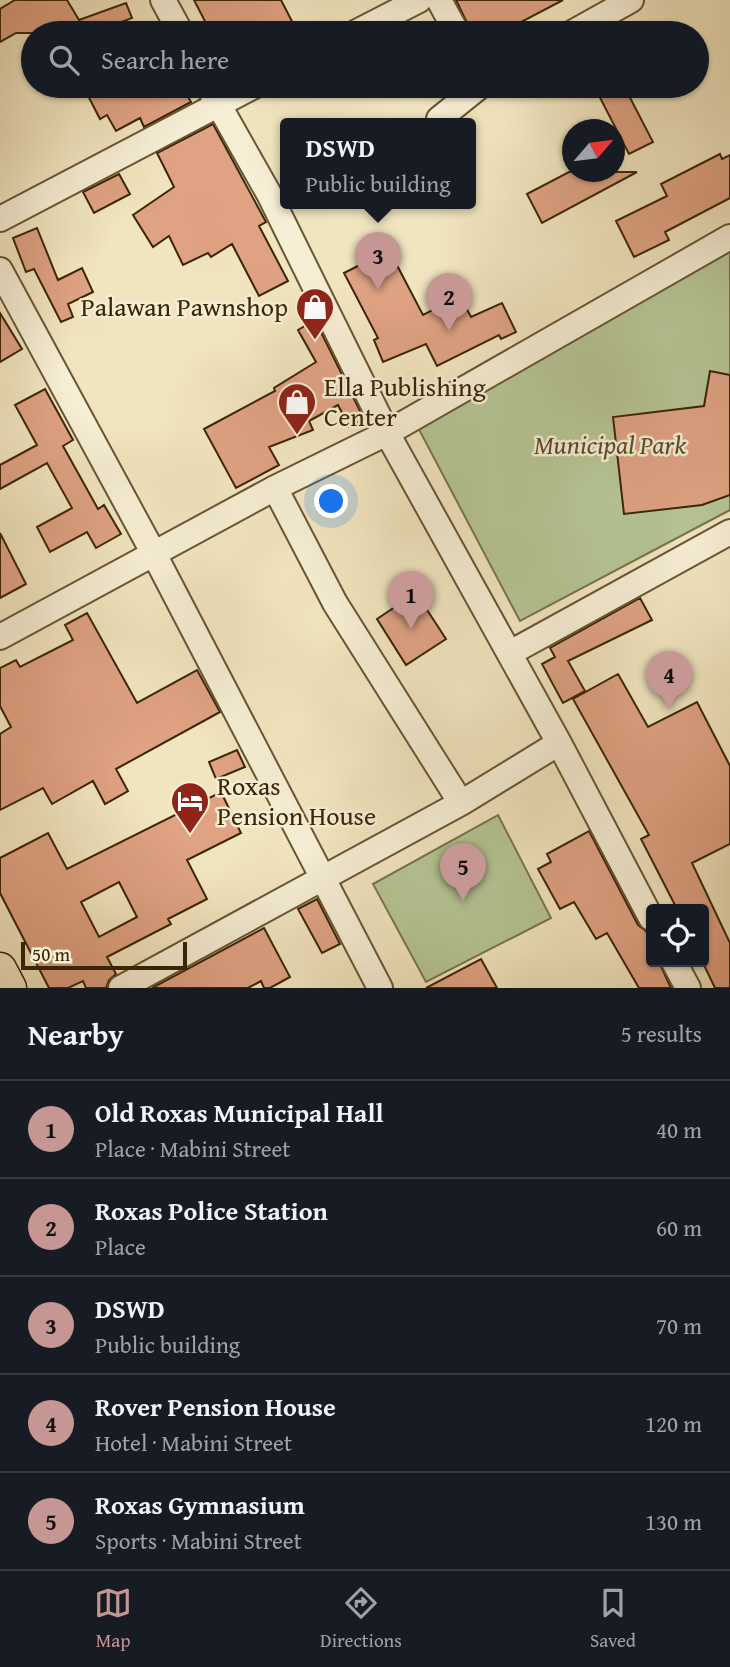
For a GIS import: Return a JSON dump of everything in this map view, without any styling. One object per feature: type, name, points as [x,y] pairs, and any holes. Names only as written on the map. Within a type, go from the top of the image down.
[{"type":"main road","points":[[0,969],[10,988]]},
{"type":"street","points":[[163,0],[174,21]]},
{"type":"street","points":[[378,21],[419,0]]},
{"type":"street","points":[[439,0],[450,21]]},
{"type":"street","points":[[593,21],[631,0]]},
{"type":"street","points":[[0,219],[208,98]]},
{"type":"street","points":[[215,98],[277,190]]},
{"type":"street","points":[[440,118],[465,98]]},
{"type":"street","points":[[286,209],[387,433],[510,653],[646,908]]},
{"type":"street","points":[[0,637],[275,488],[387,433],[730,237]]},
{"type":"street","points":[[0,271],[154,554],[380,988]]},
{"type":"street","points":[[275,488],[335,603],[461,803]]},
{"type":"street","points":[[510,653],[730,532]]},
{"type":"street","points":[[121,988],[461,803],[559,743]]},
{"type":"street","points":[[677,967],[688,988]]},
{"type":"green space","name":"Municipal Park","points":[[730,251],[730,510],[520,621],[414,420]]},
{"type":"green space","points":[[498,815],[551,918],[426,982],[373,884]]},
{"type":"building","points":[[15,0],[67,0],[79,20],[126,3],[132,18],[124,21],[21,21],[21,33],[0,42],[0,9]]},
{"type":"building","points":[[194,0],[281,0],[292,21],[205,21]]},
{"type":"building","points":[[456,0],[563,0],[523,21],[466,21]]},
{"type":"building","points":[[89,98],[189,98],[191,102],[144,127],[140,118],[116,131],[107,115],[100,119]]},
{"type":"building","points":[[600,98],[630,98],[653,142],[629,154],[625,146],[625,119],[611,119]]},
{"type":"building","points":[[213,124],[266,222],[259,226],[288,281],[259,296],[232,244],[211,257],[208,253],[183,265],[169,236],[153,247],[133,215],[174,187],[157,153]]},
{"type":"building","points":[[720,154],[722,159],[730,155],[730,198],[665,232],[669,240],[634,257],[616,221],[667,196],[661,184]]},
{"type":"building","points":[[625,172],[637,172],[625,178]]},
{"type":"building","points":[[119,174],[130,194],[94,213],[83,192]]},
{"type":"building","points":[[562,176],[562,182],[618,182],[542,223],[527,194]]},
{"type":"building","points":[[37,228],[58,280],[82,268],[93,292],[68,304],[73,317],[61,322],[34,269],[26,272],[13,238]]},
{"type":"building","points":[[389,250],[423,315],[460,296],[471,317],[502,303],[516,332],[501,339],[499,335],[437,366],[426,344],[383,362],[374,340],[378,338],[344,273]]},
{"type":"building","points":[[0,313],[22,349],[0,362]]},
{"type":"building","points":[[315,320],[364,419],[349,427],[338,405],[309,421],[313,430],[269,447],[279,465],[236,488],[204,429],[275,391],[274,388],[316,362],[298,330]]},
{"type":"building","points":[[710,371],[730,375],[730,495],[702,505],[624,514],[613,417],[704,406]]},
{"type":"building","points":[[45,389],[73,440],[63,446],[98,509],[104,505],[121,534],[96,548],[87,532],[50,552],[37,527],[72,508],[47,463],[0,489],[0,465],[37,445],[15,405]]},
{"type":"building","points":[[0,533],[26,584],[0,598]]},
{"type":"building","points":[[416,593],[446,639],[406,665],[377,619]]},
{"type":"building","points":[[640,598],[652,620],[568,661],[585,691],[563,703],[542,664],[555,657],[550,648]]},
{"type":"building","points":[[87,613],[137,703],[197,670],[220,712],[116,769],[128,791],[105,804],[93,781],[52,804],[43,788],[0,810],[0,734],[11,727],[0,706],[0,668],[16,660],[20,667],[73,640],[65,625]]},
{"type":"building","points":[[618,674],[648,727],[697,702],[730,766],[730,844],[692,863],[730,943],[730,988],[715,988],[705,967],[709,967],[709,904],[674,904],[641,839],[649,835],[573,699]]},
{"type":"building","points":[[237,750],[245,767],[216,779],[209,762]]},
{"type":"building","points":[[221,792],[241,833],[187,860],[207,899],[168,919],[171,924],[107,957],[116,974],[109,980],[106,988],[86,988],[83,981],[68,988],[49,988],[0,893],[0,858],[48,833],[67,869]],"holes":[[[119,882],[137,917],[99,937],[81,902]]]},
{"type":"building","points":[[589,831],[638,925],[646,931],[646,967],[661,967],[671,988],[639,988],[607,933],[596,939],[574,902],[560,909],[538,869],[551,862],[547,854]]},
{"type":"building","points":[[317,899],[340,944],[322,953],[298,909]]},
{"type":"building","points":[[264,928],[290,977],[270,988],[264,988],[261,981],[248,988],[152,988]]},
{"type":"building","points":[[481,959],[497,988],[426,988]]},
{"type":"place","name":"DSWD","points":[[378,290]]},
{"type":"place","name":"Roxas Police Station","points":[[449,331]]},
{"type":"place","name":"Palawan Pawnshop","points":[[315,341]]},
{"type":"place","name":"Ella Publishing Center","points":[[297,436]]},
{"type":"place","name":"Old Roxas Municipal Hall","points":[[411,629]]},
{"type":"place","name":"Rover Pension House","points":[[669,709]]},
{"type":"place","name":"Roxas Pension House","points":[[190,835]]},
{"type":"place","name":"Roxas Gymnasium","points":[[463,901]]}]
